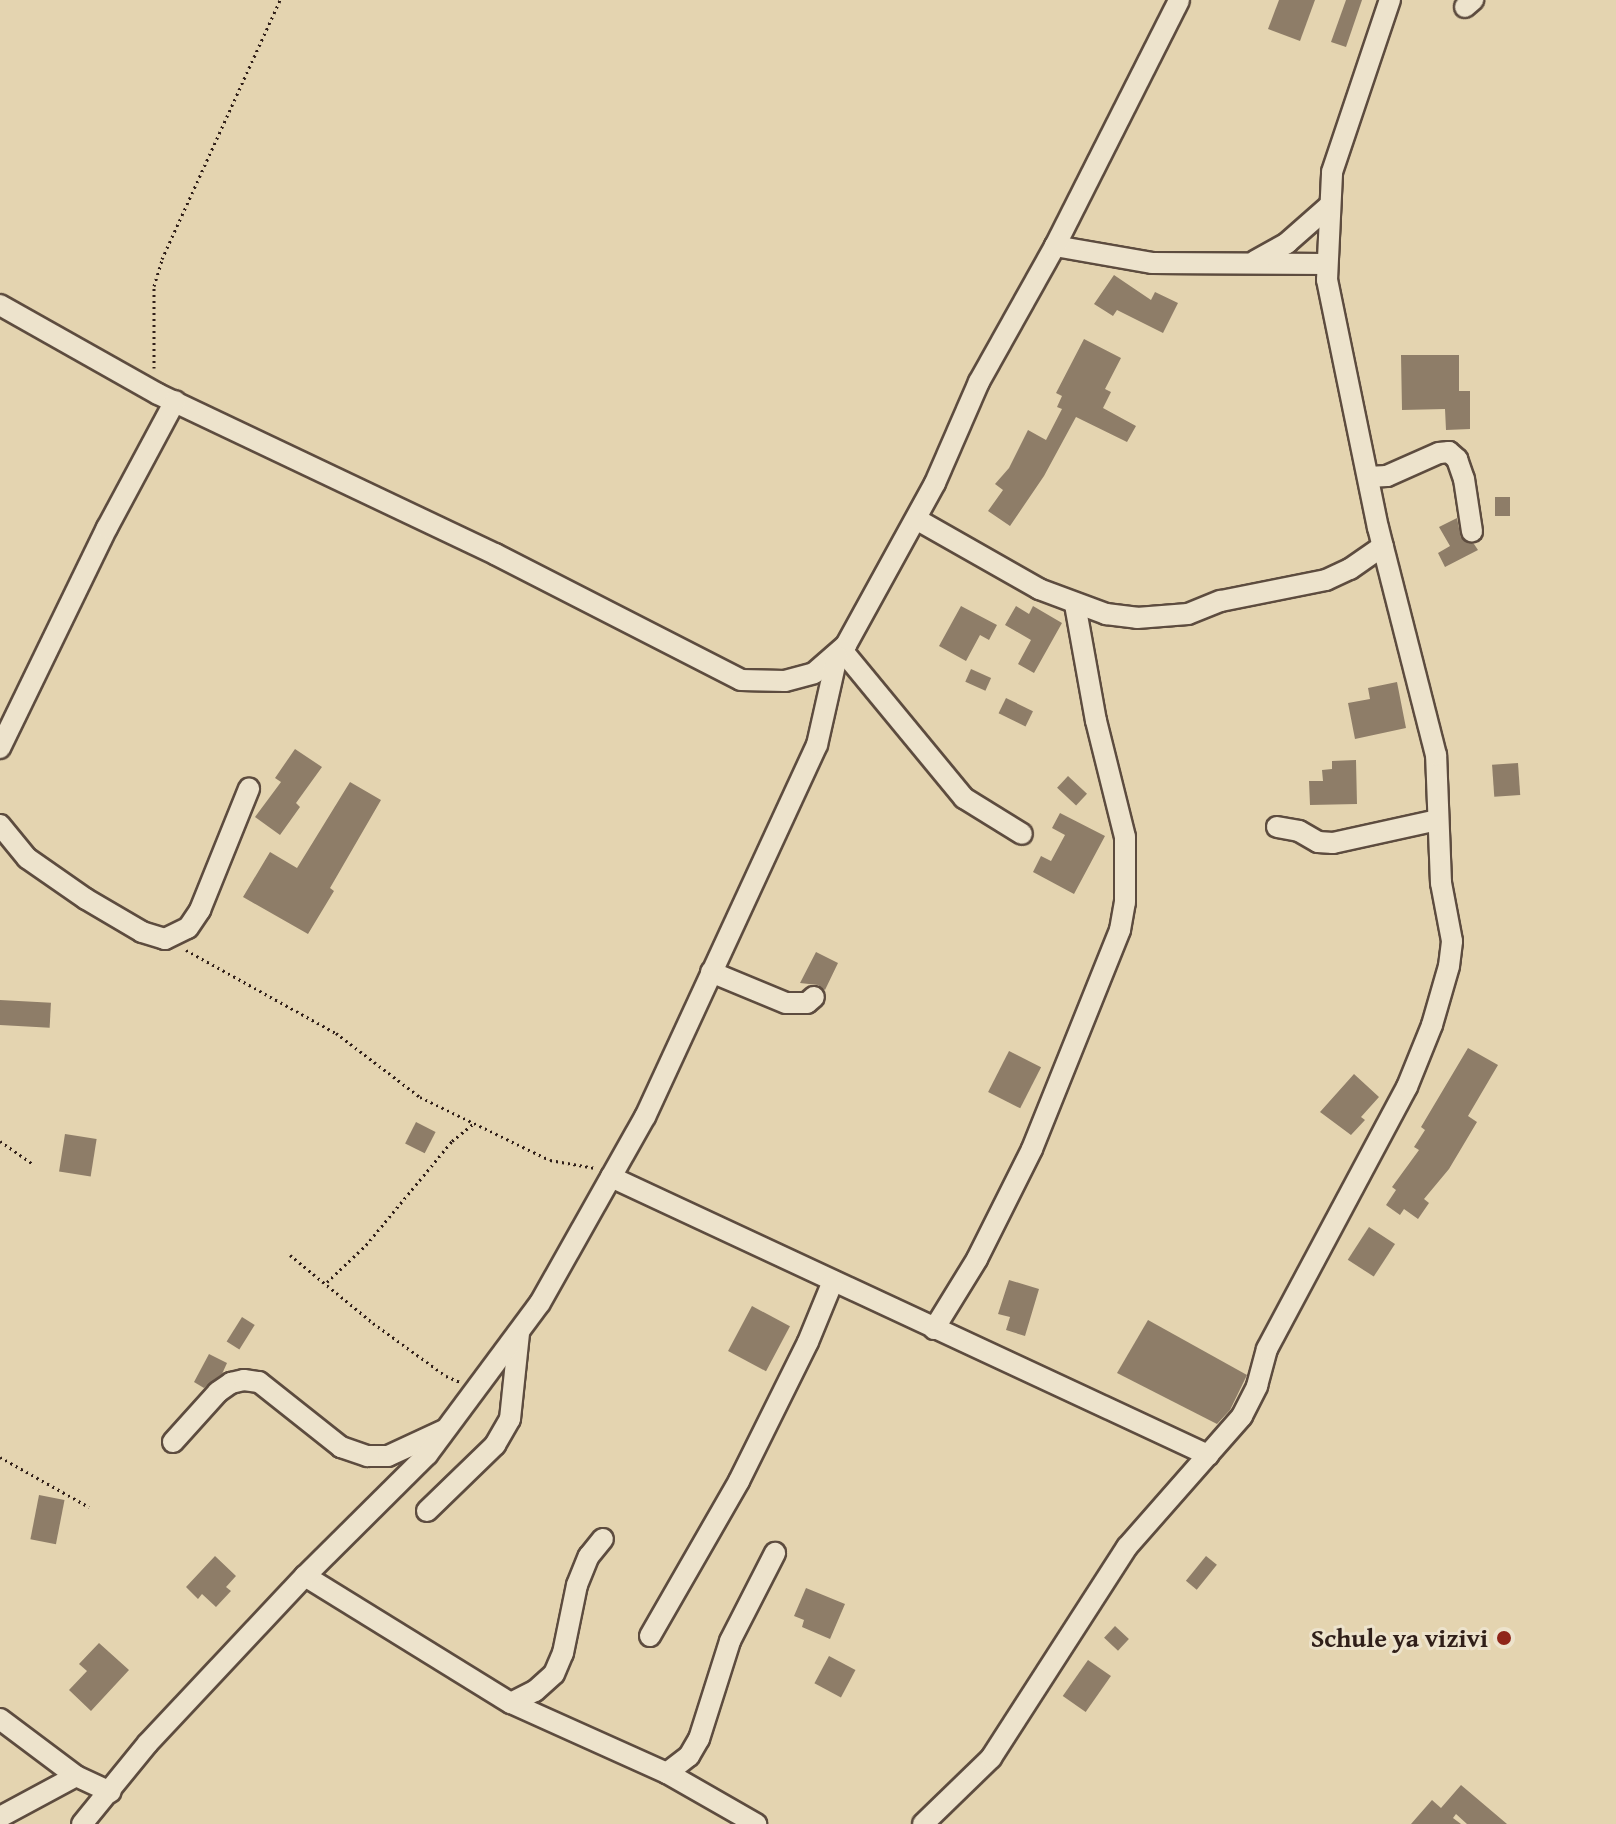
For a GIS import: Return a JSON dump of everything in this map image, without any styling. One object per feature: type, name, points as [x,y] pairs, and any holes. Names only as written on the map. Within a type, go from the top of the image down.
[{"type":"street","points":[[82,1824],[148,1743],[305,1576],[427,1455],[540,1303],[645,1117],[817,745],[840,653],[935,483],[979,382],[1055,246],[1179,0]]},
{"type":"street","points":[[923,1824],[991,1758],[1127,1547],[1242,1416],[1257,1386],[1267,1349],[1407,1087],[1432,1025],[1449,966],[1452,941],[1441,883],[1436,755],[1383,546],[1337,336],[1327,264],[1332,172],[1390,0]]},
{"type":"street","points":[[1251,263],[1287,243],[1329,206]]},
{"type":"street","points":[[1055,246],[1152,263],[1327,264]]},
{"type":"street","points":[[0,305],[154,392],[495,554],[741,680],[785,681],[814,673],[840,653]]},
{"type":"street","points":[[0,748],[107,528],[175,401]]},
{"type":"street","points":[[1368,477],[1387,476],[1427,457],[1449,452],[1457,459],[1464,479],[1472,531]]},
{"type":"street","points":[[916,519],[1039,589],[1106,614],[1137,618],[1188,614],[1221,601],[1326,580],[1350,569],[1383,546]]},
{"type":"street","points":[[934,1329],[977,1259],[1032,1149],[1120,930],[1125,902],[1125,837],[1096,721],[1075,604]]},
{"type":"street","points":[[840,653],[964,798],[1022,834]]},
{"type":"street","points":[[0,825],[27,858],[86,899],[142,932],[165,939],[188,928],[200,910],[249,789]]},
{"type":"street","points":[[1277,827],[1299,831],[1318,842],[1333,843],[1438,820]]},
{"type":"street","points":[[711,972],[786,1003],[807,1003],[814,997]]},
{"type":"street","points":[[614,1173],[934,1329],[1208,1455]]},
{"type":"street","points":[[650,1636],[739,1481],[808,1342],[833,1281]]},
{"type":"street","points":[[427,1511],[495,1445],[510,1419],[520,1330]]},
{"type":"street","points":[[173,1442],[218,1392],[231,1383],[244,1380],[259,1382],[341,1447],[367,1456],[388,1456],[446,1429]]},
{"type":"street","points":[[511,1703],[535,1691],[554,1674],[563,1653],[577,1585],[589,1556],[603,1539]]},
{"type":"street","points":[[667,1773],[689,1756],[699,1739],[730,1641],[775,1553]]},
{"type":"street","points":[[305,1576],[511,1703],[667,1773],[756,1824]]},
{"type":"street","points":[[0,1719],[76,1776],[110,1792]]},
{"type":"street","points":[[0,1817],[76,1776]]},
{"type":"path","points":[[154,392],[154,286],[162,259],[280,0]]},
{"type":"path","points":[[165,939],[336,1033],[397,1081],[473,1124],[550,1160],[614,1173]]},
{"type":"path","points":[[326,1283],[366,1245],[452,1141],[473,1124]]},
{"type":"path","points":[[0,1141],[32,1163]]},
{"type":"path","points":[[290,1255],[446,1376],[477,1388]]},
{"type":"path","points":[[0,1457],[89,1507]]},
{"type":"building","points":[[1279,0],[1315,0],[1300,41],[1268,29]]},
{"type":"building","points":[[1346,0],[1362,0],[1346,47],[1331,42]]},
{"type":"building","points":[[1114,275],[1151,300],[1155,292],[1178,303],[1163,333],[1117,310],[1113,316],[1094,304]]},
{"type":"building","points":[[1084,339],[1121,358],[1105,389],[1111,392],[1103,408],[1136,426],[1127,442],[1076,417],[1044,476],[1010,526],[988,511],[1003,490],[995,484],[1009,468],[1028,430],[1046,440],[1062,409],[1057,407],[1062,396],[1056,393]]},
{"type":"building","points":[[1401,355],[1459,355],[1459,391],[1470,391],[1470,429],[1446,430],[1445,409],[1402,410]]},
{"type":"building","points":[[1495,497],[1510,497],[1510,516],[1495,516]]},
{"type":"building","points":[[1457,518],[1461,538],[1474,544],[1478,550],[1445,567],[1438,553],[1450,546],[1439,527]]},
{"type":"building","points":[[961,606],[997,625],[989,640],[980,635],[966,661],[939,646]]},
{"type":"building","points":[[1016,606],[1029,614],[1033,606],[1062,623],[1034,673],[1018,664],[1031,640],[1005,625]]},
{"type":"building","points":[[971,669],[991,678],[985,691],[965,682]]},
{"type":"building","points":[[1397,682],[1406,728],[1355,739],[1348,703],[1370,699],[1368,688]]},
{"type":"building","points":[[1006,698],[1033,711],[1026,726],[999,713]]},
{"type":"building","points":[[295,749],[322,767],[296,803],[300,807],[280,835],[255,817],[281,782],[275,778]]},
{"type":"building","points":[[1356,760],[1357,804],[1310,805],[1309,781],[1323,781],[1322,770],[1332,769],[1332,761]]},
{"type":"building","points":[[1518,763],[1520,795],[1494,797],[1492,765]]},
{"type":"building","points":[[1068,776],[1087,794],[1076,805],[1057,788]]},
{"type":"building","points":[[350,782],[381,800],[330,888],[334,891],[308,934],[243,897],[270,852],[297,868]]},
{"type":"building","points":[[1060,813],[1105,836],[1074,894],[1033,872],[1041,856],[1051,861],[1065,835],[1052,828]]},
{"type":"building","points":[[816,952],[838,963],[825,990],[818,985],[800,983]]},
{"type":"building","points":[[0,1000],[51,1003],[50,1028],[0,1025]]},
{"type":"building","points":[[1468,1048],[1498,1065],[1468,1116],[1477,1122],[1449,1169],[1424,1199],[1429,1203],[1418,1219],[1404,1209],[1400,1215],[1386,1205],[1396,1190],[1392,1187],[1419,1150],[1414,1147],[1425,1130],[1421,1127]]},
{"type":"building","points":[[1009,1051],[1041,1067],[1020,1108],[988,1092]]},
{"type":"building","points":[[1354,1074],[1379,1097],[1361,1117],[1365,1120],[1351,1135],[1320,1112]]},
{"type":"building","points":[[416,1122],[436,1132],[425,1153],[405,1143]]},
{"type":"building","points":[[65,1134],[97,1139],[91,1177],[59,1172]]},
{"type":"building","points":[[1369,1227],[1395,1244],[1374,1277],[1348,1260]]},
{"type":"building","points":[[1009,1280],[1039,1289],[1025,1336],[1006,1330],[1010,1317],[998,1314]]},
{"type":"building","points":[[752,1306],[790,1326],[766,1371],[728,1351]]},
{"type":"building","points":[[242,1317],[255,1325],[239,1350],[227,1342]]},
{"type":"building","points":[[1148,1320],[1247,1375],[1230,1410],[1217,1424],[1117,1373]]},
{"type":"building","points":[[209,1354],[227,1363],[222,1374],[204,1388],[194,1382]]},
{"type":"building","points":[[39,1495],[65,1500],[56,1544],[30,1539]]},
{"type":"building","points":[[215,1556],[236,1576],[226,1587],[231,1591],[216,1607],[202,1594],[198,1599],[186,1587]]},
{"type":"building","points":[[1206,1556],[1217,1565],[1197,1590],[1186,1581]]},
{"type":"building","points":[[806,1588],[845,1604],[830,1639],[802,1627],[804,1620],[794,1616]]},
{"type":"building","points":[[1115,1626],[1129,1639],[1118,1651],[1104,1638]]},
{"type":"building","points":[[99,1643],[129,1670],[91,1711],[69,1690],[87,1671],[79,1664]]},
{"type":"building","points":[[829,1656],[855,1670],[841,1697],[814,1683]]},
{"type":"building","points":[[1088,1660],[1111,1676],[1086,1712],[1063,1696]]},
{"type":"building","points":[[1461,1785],[1507,1824],[1467,1824],[1456,1814],[1453,1818],[1461,1824],[1411,1824],[1432,1800],[1441,1808]]},
{"type":"place","name":"Schule ya vizivi","points":[[1504,1638]]}]
